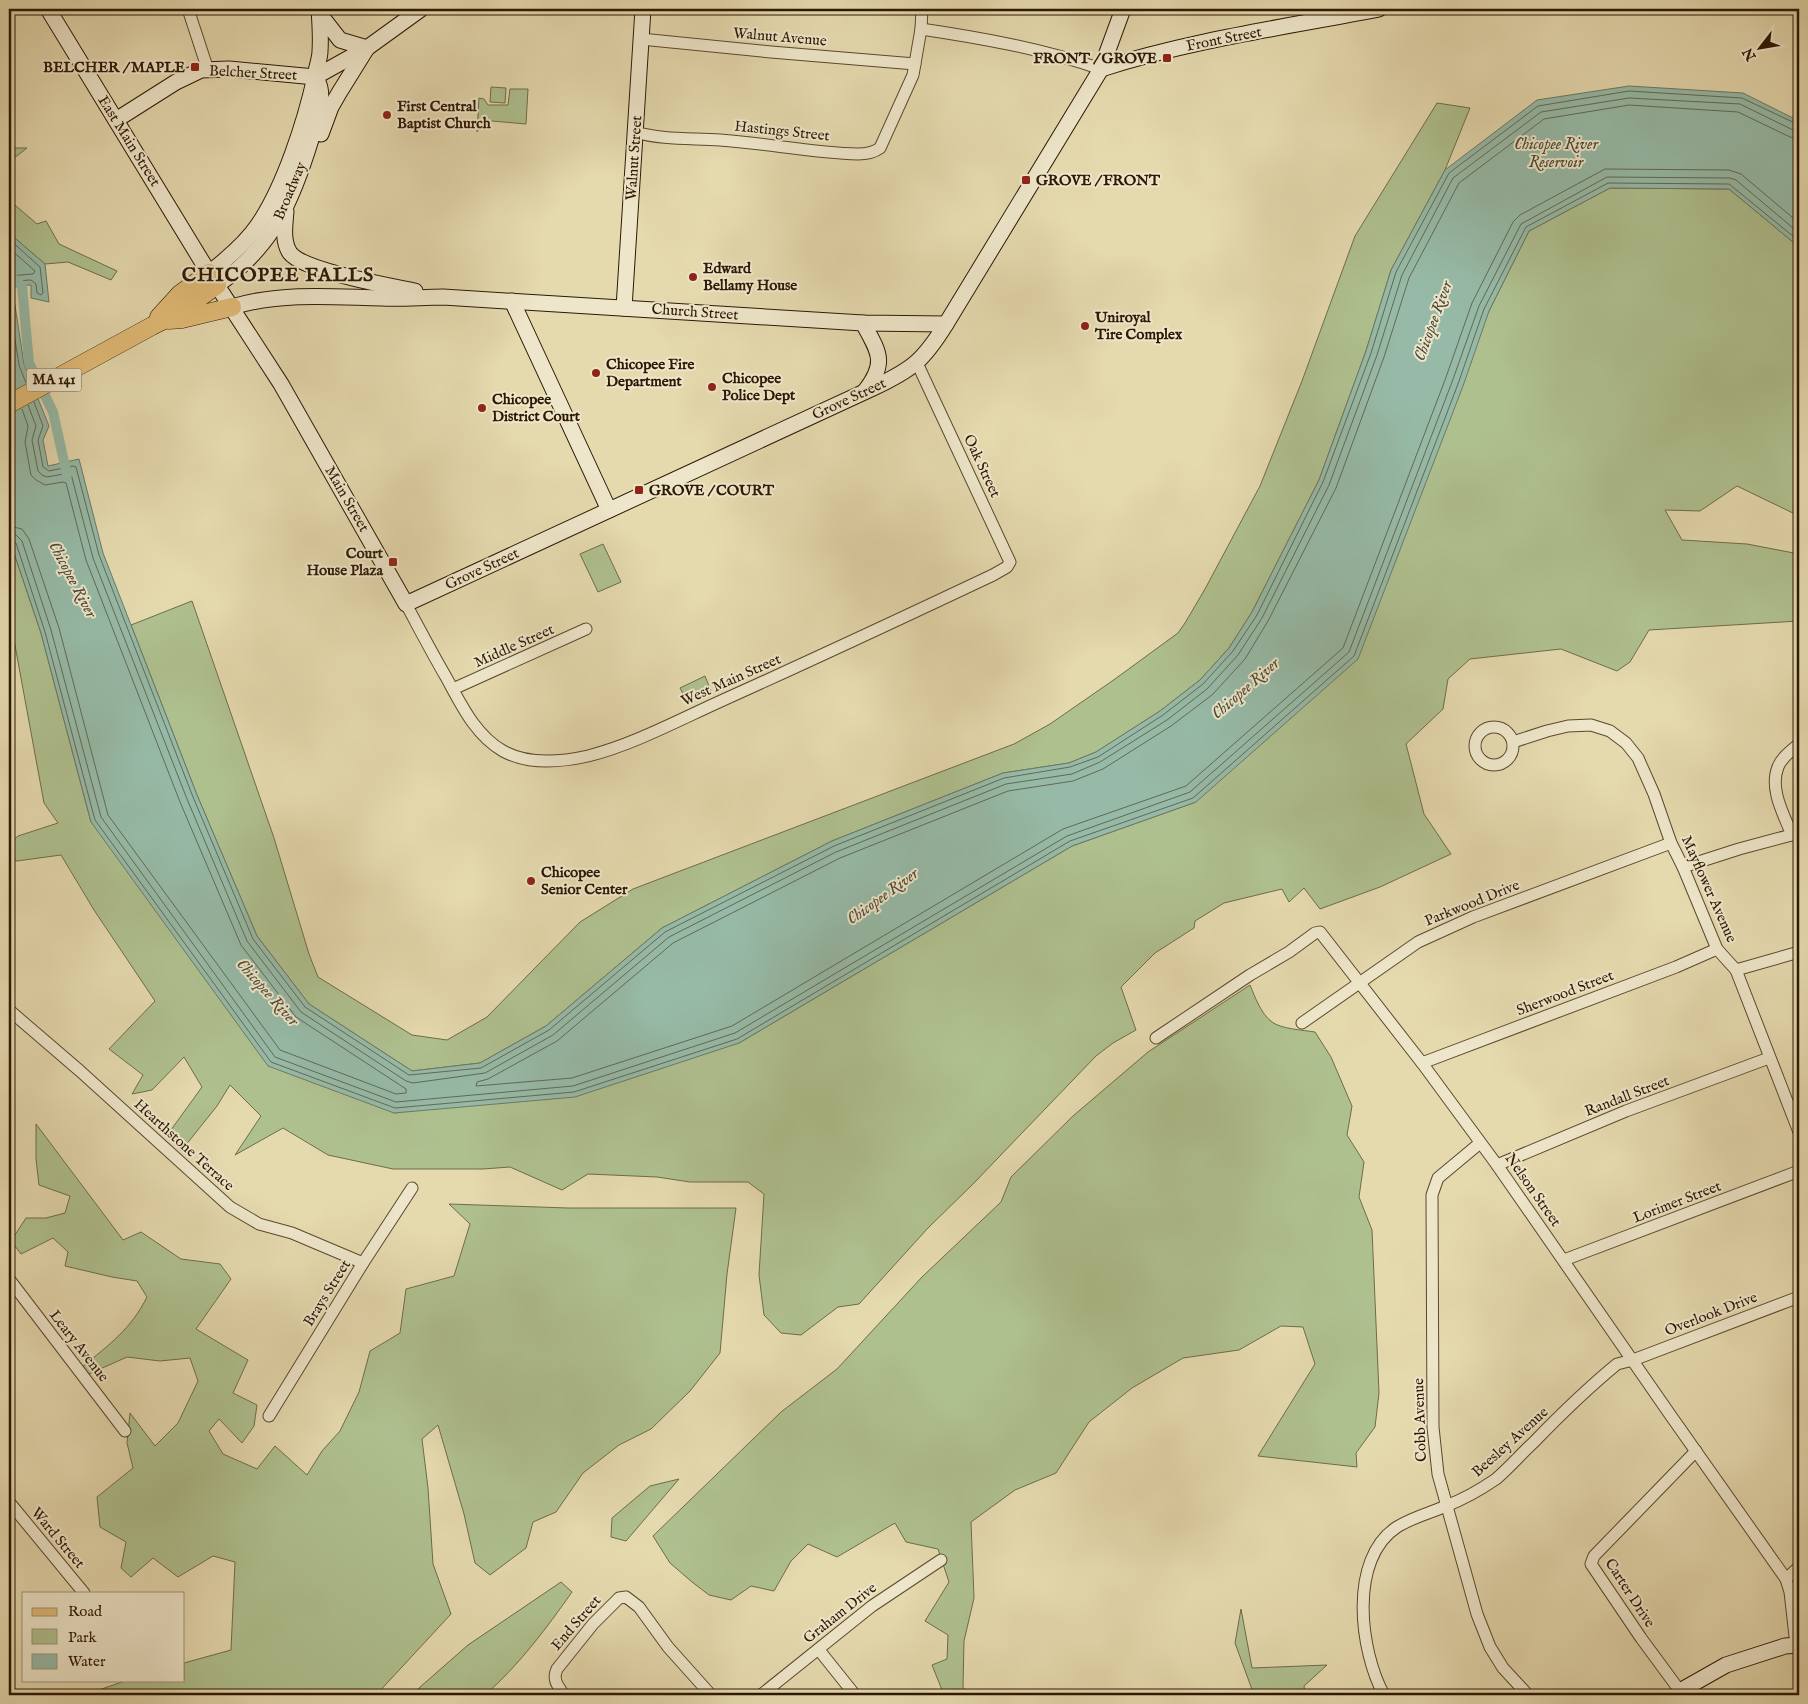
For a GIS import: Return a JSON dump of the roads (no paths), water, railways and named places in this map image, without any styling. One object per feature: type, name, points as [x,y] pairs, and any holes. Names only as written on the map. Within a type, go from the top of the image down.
[{"type":"main road","name":"East Main Street","points":[[48,9],[213,279]]},
{"type":"main road","points":[[315,77],[367,48],[421,9]]},
{"type":"main road","name":"Walnut Street","points":[[624,308],[643,9]]},
{"type":"main road","name":"Grove Street","points":[[406,604],[898,376],[917,363],[929,350],[946,324],[1101,69],[1124,9]]},
{"type":"main road","name":"Front Street","points":[[1101,69],[1134,58],[1196,44],[1379,9]]},
{"type":"main road","points":[[319,11],[340,40],[367,48]]},
{"type":"main road","points":[[315,77],[320,52],[319,11]]},
{"type":"main road","points":[[300,173],[319,139],[334,101],[346,78],[367,48]]},
{"type":"main road","name":"Belcher Street","points":[[116,120],[176,82],[201,70],[230,69],[315,77]]},
{"type":"main road","name":"Broadway","points":[[213,279],[239,269],[258,249],[287,207],[316,121],[320,86],[315,77]]},
{"type":"main road","name":"Broadway","points":[[213,279],[225,260],[258,226],[270,206],[296,143],[315,77]]},
{"type":"main road","name":"Church Street","points":[[287,207],[285,239],[291,253],[298,260],[326,270],[380,284],[443,297]]},
{"type":"main road","name":"Main Street","points":[[213,279],[281,384],[406,604]]},
{"type":"main road","name":"MA 141","points":[[9,404],[158,323],[213,279]]},
{"type":"main road","name":"Church Street","points":[[232,307],[245,302],[306,296],[443,297],[862,323],[946,324]]},
{"type":"main road","points":[[512,301],[609,510]]},
{"type":"main road","points":[[158,323],[232,307]]},
{"type":"main road","points":[[862,323],[877,348],[880,362],[876,376],[864,392]]},
{"type":"main road","points":[[1678,1693],[1726,1665],[1769,1650],[1798,1645]]},
{"type":"street","points":[[188,9],[208,70]]},
{"type":"street","points":[[915,64],[921,29],[922,9]]},
{"type":"street","points":[[921,29],[1031,49],[1101,69]]},
{"type":"street","name":"Walnut Avenue","points":[[641,38],[771,52],[915,64]]},
{"type":"street","name":"Hastings Street","points":[[636,132],[655,136],[720,140],[859,154],[873,153],[880,148],[899,108],[913,75],[915,64]]},
{"type":"street","name":"Oak Street","points":[[917,363],[1010,562],[1007,567],[993,575]]},
{"type":"street","name":"West Main Street","points":[[478,729],[487,739],[503,750],[520,758],[564,760],[602,752],[630,742],[792,669],[993,575]]},
{"type":"street","name":"Main Street","points":[[406,604],[467,714],[478,729]]},
{"type":"street","name":"Middle Street","points":[[453,689],[586,629]]},
{"type":"street","name":"Mayflower Avenue","points":[[1513,742],[1568,726],[1591,725],[1610,731],[1626,743],[1638,758],[1654,794],[1671,843],[1683,866],[1717,949],[1736,970],[1799,1132]]},
{"type":"street","points":[[1683,866],[1796,834],[1777,793],[1776,782],[1778,767],[1799,744]]},
{"type":"street","name":"Parkwood Drive","points":[[1302,1023],[1418,942],[1473,916],[1671,843]]},
{"type":"street","name":"Nelson Street","points":[[1156,1038],[1250,975],[1289,952],[1315,933],[1320,932],[1422,1063],[1497,1165],[1786,1579],[1790,1592],[1798,1645]]},
{"type":"street","name":"Sherwood Street","points":[[1422,1063],[1676,967],[1717,949]]},
{"type":"street","points":[[1736,970],[1799,952]]},
{"type":"street","name":"Hearthstone Terrace","points":[[9,1010],[80,1071],[230,1208],[259,1224],[292,1233],[363,1263]]},
{"type":"street","name":"Randall Street","points":[[1497,1165],[1626,1111],[1769,1058]]},
{"type":"street","name":"Cobb Avenue","points":[[1480,1143],[1438,1178],[1432,1195],[1433,1427],[1438,1474],[1477,1614],[1490,1647],[1502,1668],[1528,1695]]},
{"type":"street","name":"Lorimer Street","points":[[1564,1260],[1799,1171]]},
{"type":"street","name":"Brays Street","points":[[269,1416],[363,1263],[412,1188]]},
{"type":"street","name":"Leary Avenue","points":[[9,1279],[125,1431]]},
{"type":"street","name":"Overlook Drive","points":[[1633,1360],[1799,1297]]},
{"type":"street","name":"Beesley Avenue","points":[[1384,1695],[1371,1659],[1363,1612],[1365,1580],[1374,1555],[1388,1534],[1411,1519],[1476,1492],[1497,1478],[1544,1431],[1610,1370],[1617,1364],[1633,1360]]},
{"type":"street","name":"Carter Drive","points":[[1678,1693],[1591,1564],[1594,1556],[1696,1452]]},
{"type":"street","name":"Ward Street","points":[[9,1502],[83,1592]]},
{"type":"street","name":"Graham Drive","points":[[761,1695],[872,1606],[941,1560]]},
{"type":"street","points":[[1786,1579],[1799,1567]]},
{"type":"street","name":"End Street","points":[[564,1695],[556,1683],[554,1676],[556,1669],[593,1624],[619,1598],[626,1597],[639,1607],[668,1647],[711,1695]]},
{"type":"street","points":[[819,1650],[855,1695]]},
{"type":"water","points":[[1629,86],[1743,93],[1799,121],[1799,247],[1729,189],[1610,188],[1529,231],[1489,311],[1463,386],[1358,659],[1196,802],[1072,846],[739,1043],[575,1097],[394,1113],[268,1066],[91,822],[41,633],[9,538],[9,233],[45,264],[49,302],[31,298],[31,285],[12,286],[24,364],[49,426],[43,440],[48,466],[79,459],[103,553],[197,795],[257,936],[309,1004],[412,1071],[480,1063],[546,1026],[662,928],[832,841],[1003,773],[1069,763],[1096,752],[1160,711],[1200,680],[1229,648],[1252,612],[1319,480],[1366,351],[1391,270],[1445,170],[1537,100]]},
{"type":"waterway","points":[[9,275],[22,286],[29,363],[53,412],[67,475]]},
{"type":"place","name":"FRONT / GROVE","points":[[1167,58]]},
{"type":"place","name":"BELCHER / MAPLE","points":[[195,67]]},
{"type":"place","name":"First Central Baptist Church","points":[[387,115]]},
{"type":"place","name":"GROVE / FRONT","points":[[1026,180]]},
{"type":"place","name":"Edward Bellamy House","points":[[693,277]]},
{"type":"place","name":"Uniroyal Tire Complex","points":[[1085,326]]},
{"type":"place","name":"Chicopee Fire Department","points":[[596,373]]},
{"type":"place","name":"Chicopee Police Dept","points":[[712,387]]},
{"type":"place","name":"Chicopee District Court","points":[[482,408]]},
{"type":"place","name":"GROVE / COURT","points":[[639,490]]},
{"type":"place","name":"Court House Plaza","points":[[393,562]]},
{"type":"place","name":"Chicopee Senior Center","points":[[531,881]]},
{"type":"district","name":"CHICOPEE FALLS","points":[[278,275]]},
{"type":"water label","name":"Chicopee River Reservoir","points":[[1556,154]]},
{"type":"water label","name":"Chicopee River","points":[[1434,321]]},
{"type":"water label","name":"Chicopee River","points":[[72,580]]},
{"type":"water label","name":"Chicopee River","points":[[1246,689]]},
{"type":"water label","name":"Chicopee River","points":[[883,897]]},
{"type":"water label","name":"Chicopee River","points":[[267,993]]}]
